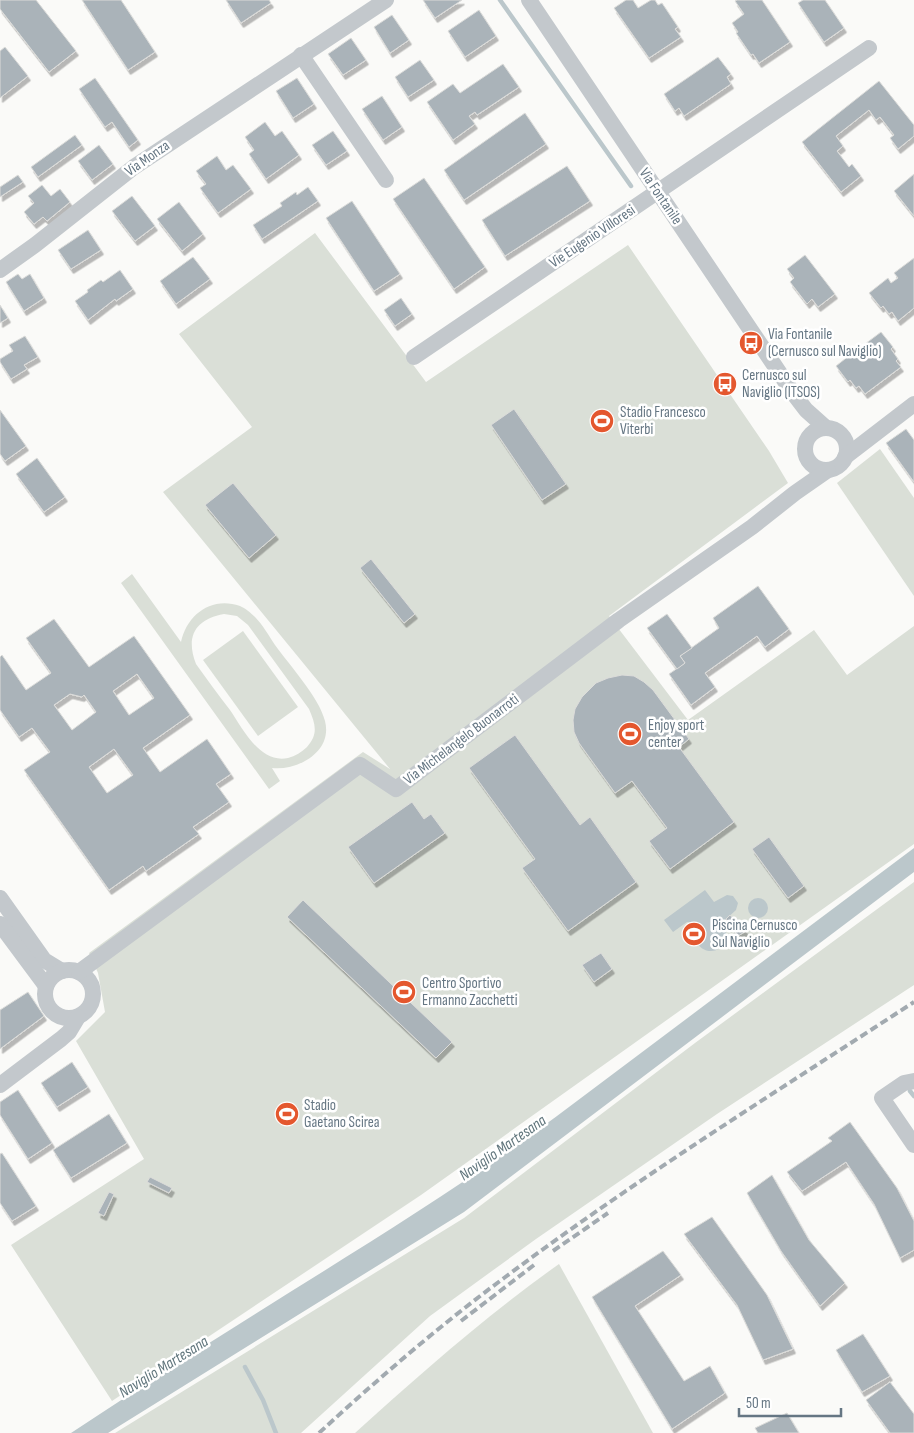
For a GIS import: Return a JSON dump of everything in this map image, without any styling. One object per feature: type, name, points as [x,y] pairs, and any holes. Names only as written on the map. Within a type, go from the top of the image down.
[{"type":"street","name":"Via Monza","points":[[0,270],[35,245],[134,167],[386,0]]},
{"type":"street","name":"Via Fontanile","points":[[529,0],[793,393],[806,410],[825,427]]},
{"type":"street","name":"Vie Eugenio Villoresi","points":[[414,357],[869,48]]},
{"type":"street","points":[[301,55],[386,180]]},
{"type":"street","name":"Via Fontanile","points":[[793,393],[802,413],[808,436]]},
{"type":"street","points":[[845,457],[914,404]]},
{"type":"street","points":[[825,427],[841,433],[845,440],[847,451],[840,464],[828,470],[816,468],[808,461],[804,449],[808,436],[816,430],[825,427]]},
{"type":"street","points":[[845,440],[878,432]]},
{"type":"street","name":"Via Michelangelo Buonarroti","points":[[795,493],[808,461]]},
{"type":"street","name":"Via Michelangelo Buonarroti","points":[[79,972],[360,765],[396,789],[619,620],[752,527],[828,470]]},
{"type":"street","points":[[0,898],[44,960],[62,971]]},
{"type":"street","points":[[0,924],[46,986]]},
{"type":"street","points":[[0,1085],[69,1032],[78,1017],[90,1007],[93,996],[90,981],[79,972],[62,971],[52,977],[46,986],[44,995],[46,1002],[52,1012],[58,1017],[66,1019],[78,1017]]},
{"type":"street","points":[[51,1047],[58,1030],[58,1017]]},
{"type":"street","points":[[914,1082],[904,1083],[882,1098],[914,1145]]},
{"type":"shaded area","name":"Centro Sportivo Ermanno Zacchetti","points":[[315,233],[426,382],[628,245],[769,451],[788,483],[609,616],[688,720],[814,630],[847,675],[914,626],[914,844],[421,1195],[112,1401],[11,1245],[144,1159],[76,1041],[105,1012],[98,973],[89,953],[363,752],[390,769],[163,492],[252,427],[179,334]]},
{"type":"shaded area","points":[[880,449],[914,498],[914,596],[837,483]]},
{"type":"shaded area","points":[[132,574],[181,642],[184,632],[195,616],[210,606],[229,604],[240,606],[250,612],[261,623],[317,702],[322,712],[326,732],[324,742],[318,750],[302,763],[282,768],[272,768],[280,781],[269,789],[121,583]],"holes":[[[224,614],[237,616],[248,625],[311,714],[315,728],[313,738],[305,749],[291,757],[278,758],[269,756],[253,743],[196,664],[192,645],[195,630],[206,620],[214,616]]]},
{"type":"shaded area","points":[[243,631],[298,707],[258,736],[203,660]]},
{"type":"shaded area","points":[[914,848],[914,872],[464,1212],[108,1433],[71,1433],[478,1172],[557,1116]]},
{"type":"shaded area","points":[[914,882],[914,985],[717,1114],[536,1239],[430,1316],[301,1433],[115,1433],[464,1218],[695,1043]]},
{"type":"shaded area","points":[[705,890],[714,902],[727,895],[733,896],[738,903],[736,910],[724,921],[726,937],[724,944],[714,951],[708,951],[698,944],[695,937],[695,927],[691,922],[687,922],[673,932],[664,920]]},
{"type":"shaded area","points":[[758,898],[765,901],[768,908],[765,915],[758,918],[751,915],[748,908],[751,901]]},
{"type":"shaded area","points":[[559,1264],[653,1433],[355,1433],[454,1346],[532,1283]]},
{"type":"building","points":[[0,0],[36,0],[76,51],[49,72],[0,9]]},
{"type":"building","points":[[82,0],[121,0],[155,52],[128,70]]},
{"type":"building","points":[[226,0],[269,0],[271,3],[241,23]]},
{"type":"building","points":[[423,0],[462,0],[435,18]]},
{"type":"building","points":[[626,0],[633,0],[638,8],[651,0],[655,0],[658,5],[662,3],[678,27],[675,29],[681,37],[649,58],[614,8]]},
{"type":"building","points":[[762,0],[790,42],[759,63],[736,33],[738,32],[732,23],[744,14],[735,1]]},
{"type":"building","points":[[803,0],[825,0],[844,28],[824,42],[798,3]]},
{"type":"building","points":[[479,10],[496,36],[465,57],[448,31]]},
{"type":"building","points":[[392,15],[409,40],[390,53],[374,27]]},
{"type":"building","points":[[351,38],[366,60],[343,75],[328,54]]},
{"type":"building","points":[[5,47],[28,76],[0,98],[0,51]]},
{"type":"building","points":[[718,57],[731,74],[727,77],[731,84],[684,116],[679,108],[675,111],[664,94]]},
{"type":"building","points":[[420,60],[434,80],[408,97],[395,77]]},
{"type":"building","points":[[503,64],[519,87],[477,115],[475,112],[469,116],[475,124],[453,140],[427,102],[453,84],[460,93]]},
{"type":"building","points":[[95,78],[138,140],[129,147],[112,122],[105,127],[79,89]]},
{"type":"building","points":[[297,78],[314,104],[293,118],[276,91]]},
{"type":"building","points":[[879,81],[914,125],[914,136],[898,149],[890,138],[894,135],[880,117],[876,120],[869,110],[836,136],[843,146],[837,151],[849,167],[852,164],[861,176],[841,192],[802,142]]},
{"type":"building","points":[[382,96],[402,127],[383,140],[362,109]]},
{"type":"building","points":[[525,113],[546,144],[464,200],[444,170]]},
{"type":"building","points":[[265,122],[275,136],[282,131],[299,155],[266,179],[249,154],[254,150],[245,137]]},
{"type":"building","points":[[333,131],[347,151],[326,165],[312,145]]},
{"type":"building","points":[[75,135],[82,145],[38,177],[31,167]]},
{"type":"building","points":[[99,145],[113,164],[92,180],[78,161]]},
{"type":"building","points":[[217,156],[226,170],[233,165],[251,189],[218,213],[200,188],[206,184],[196,171]]},
{"type":"building","points":[[567,166],[590,201],[505,256],[482,220]]},
{"type":"building","points":[[914,174],[914,216],[894,191]]},
{"type":"building","points":[[18,175],[23,182],[0,197],[0,187]]},
{"type":"building","points":[[424,178],[485,267],[454,289],[393,199]]},
{"type":"building","points":[[42,185],[51,196],[60,189],[70,202],[47,221],[43,217],[34,224],[24,212],[34,203],[28,196]]},
{"type":"building","points":[[308,187],[318,201],[262,239],[253,225],[282,206],[280,203],[296,192],[297,195]]},
{"type":"building","points":[[132,196],[155,226],[135,241],[112,211]]},
{"type":"building","points":[[352,201],[400,274],[374,291],[326,218]]},
{"type":"building","points":[[179,202],[203,234],[182,251],[157,219]]},
{"type":"building","points":[[88,230],[101,250],[71,269],[58,250]]},
{"type":"building","points":[[805,255],[835,294],[818,307],[812,299],[807,304],[790,282],[794,278],[787,269]]},
{"type":"building","points":[[193,257],[210,279],[176,304],[160,281]]},
{"type":"building","points":[[914,258],[914,308],[898,321],[892,312],[889,314],[883,306],[881,308],[869,293],[888,278],[891,283],[898,278],[894,273]]},
{"type":"building","points":[[120,270],[133,289],[116,301],[115,299],[88,320],[75,301],[101,280],[103,282]]},
{"type":"building","points":[[18,274],[22,279],[30,274],[44,298],[24,311],[6,282]]},
{"type":"building","points":[[401,298],[412,314],[395,326],[384,310]]},
{"type":"building","points":[[0,305],[8,318],[0,323]]},
{"type":"building","points":[[881,332],[893,347],[891,349],[901,367],[865,394],[859,386],[856,388],[850,380],[848,382],[836,366],[855,351],[859,356],[865,351],[861,347]]},
{"type":"building","points":[[25,336],[38,357],[24,365],[27,369],[11,379],[0,359],[13,351],[9,345]]},
{"type":"building","points":[[514,409],[566,484],[542,500],[491,425]]},
{"type":"building","points":[[0,410],[26,446],[5,461],[0,454]]},
{"type":"building","points":[[906,429],[914,440],[914,482],[886,443]]},
{"type":"building","points":[[37,458],[65,497],[44,512],[16,474]]},
{"type":"building","points":[[233,483],[276,535],[249,558],[205,505]]},
{"type":"building","points":[[371,559],[415,614],[404,623],[360,568]]},
{"type":"building","points":[[758,586],[789,629],[765,647],[757,636],[705,673],[715,687],[691,705],[669,674],[685,663],[680,656],[719,628],[713,618]]},
{"type":"building","points":[[667,614],[692,648],[680,656],[685,663],[677,669],[647,628]]},
{"type":"building","points":[[54,619],[89,667],[134,636],[190,715],[143,748],[160,772],[207,739],[231,774],[216,784],[229,802],[193,827],[199,834],[146,871],[143,866],[109,890],[24,770],[50,752],[32,728],[19,737],[0,710],[0,657],[2,655],[26,690],[51,673],[26,638]],"holes":[[[137,674],[154,698],[129,715],[113,691]],[[70,694],[82,697],[84,695],[96,712],[72,730],[54,705]],[[114,749],[133,775],[107,793],[89,767]]]},
{"type":"building","points":[[622,675],[634,676],[653,690],[689,739],[679,747],[734,822],[670,869],[649,841],[667,828],[632,781],[615,793],[579,743],[574,732],[573,720],[575,709],[582,697],[596,683]]},
{"type":"building","points":[[515,735],[580,825],[590,817],[636,882],[568,931],[522,868],[535,859],[469,768]]},
{"type":"building","points":[[412,802],[424,819],[431,814],[445,833],[374,883],[348,847]]},
{"type":"building","points":[[769,837],[804,886],[788,898],[752,849]]},
{"type":"building","points":[[303,900],[452,1042],[436,1058],[287,917]]},
{"type":"building","points":[[730,915],[736,922],[738,920],[746,931],[738,936],[726,919]]},
{"type":"building","points":[[601,953],[612,969],[594,982],[582,965]]},
{"type":"building","points":[[28,992],[44,1016],[0,1049],[0,1010]]},
{"type":"building","points":[[72,1062],[88,1087],[57,1107],[41,1083]]},
{"type":"building","points":[[18,1090],[52,1143],[28,1159],[0,1115],[0,1102]]},
{"type":"building","points":[[109,1114],[127,1143],[71,1178],[53,1150]]},
{"type":"building","points":[[850,1122],[897,1188],[914,1221],[914,1250],[900,1258],[874,1204],[846,1162],[802,1191],[787,1172],[832,1141],[828,1138]]},
{"type":"building","points":[[2,1153],[36,1206],[12,1221],[0,1203],[0,1154]]},
{"type":"building","points":[[772,1175],[809,1240],[845,1283],[820,1306],[781,1251],[747,1193]]},
{"type":"building","points":[[150,1177],[172,1188],[169,1193],[147,1182]]},
{"type":"building","points":[[109,1192],[114,1194],[104,1216],[98,1213]]},
{"type":"building","points":[[712,1217],[767,1295],[793,1349],[763,1360],[737,1305],[684,1234]]},
{"type":"building","points":[[663,1251],[681,1275],[635,1306],[684,1381],[710,1366],[725,1393],[672,1429],[592,1297]]},
{"type":"building","points":[[863,1334],[890,1376],[862,1392],[836,1350]]},
{"type":"building","points":[[890,1382],[914,1414],[914,1433],[890,1433],[866,1400]]},
{"type":"building","points":[[787,1413],[799,1433],[758,1433],[755,1428]]},
{"type":"waterway","points":[[500,0],[631,186]]},
{"type":"waterway","points":[[910,1091],[914,1096]]},
{"type":"waterway","points":[[245,1367],[263,1400],[276,1433]]},
{"type":"railway","points":[[319,1433],[432,1334],[554,1241],[707,1137],[914,1002]]},
{"type":"railway","points":[[553,1251],[608,1213]]},
{"type":"railway","points":[[461,1321],[534,1265]]},
{"type":"place","name":"Via Fontanile (Cernusco sul Naviglio)","points":[[751,343]]},
{"type":"place","name":"Cernusco sul Naviglio (ITSOS)","points":[[725,384]]},
{"type":"place","name":"Stadio Francesco Viterbi","points":[[602,421]]},
{"type":"place","name":"Enjoy sport center","points":[[630,734]]},
{"type":"place","name":"Piscina Cernusco Sul Naviglio","points":[[694,934]]},
{"type":"place","name":"Centro Sportivo Ermanno Zacchetti","points":[[404,992]]},
{"type":"place","name":"Stadio Gaetano Scirea","points":[[287,1114]]},
{"type":"water label","name":"Naviglio Martesana","points":[[502,1147]]},
{"type":"water label","name":"Naviglio Martesana","points":[[163,1366]]}]
